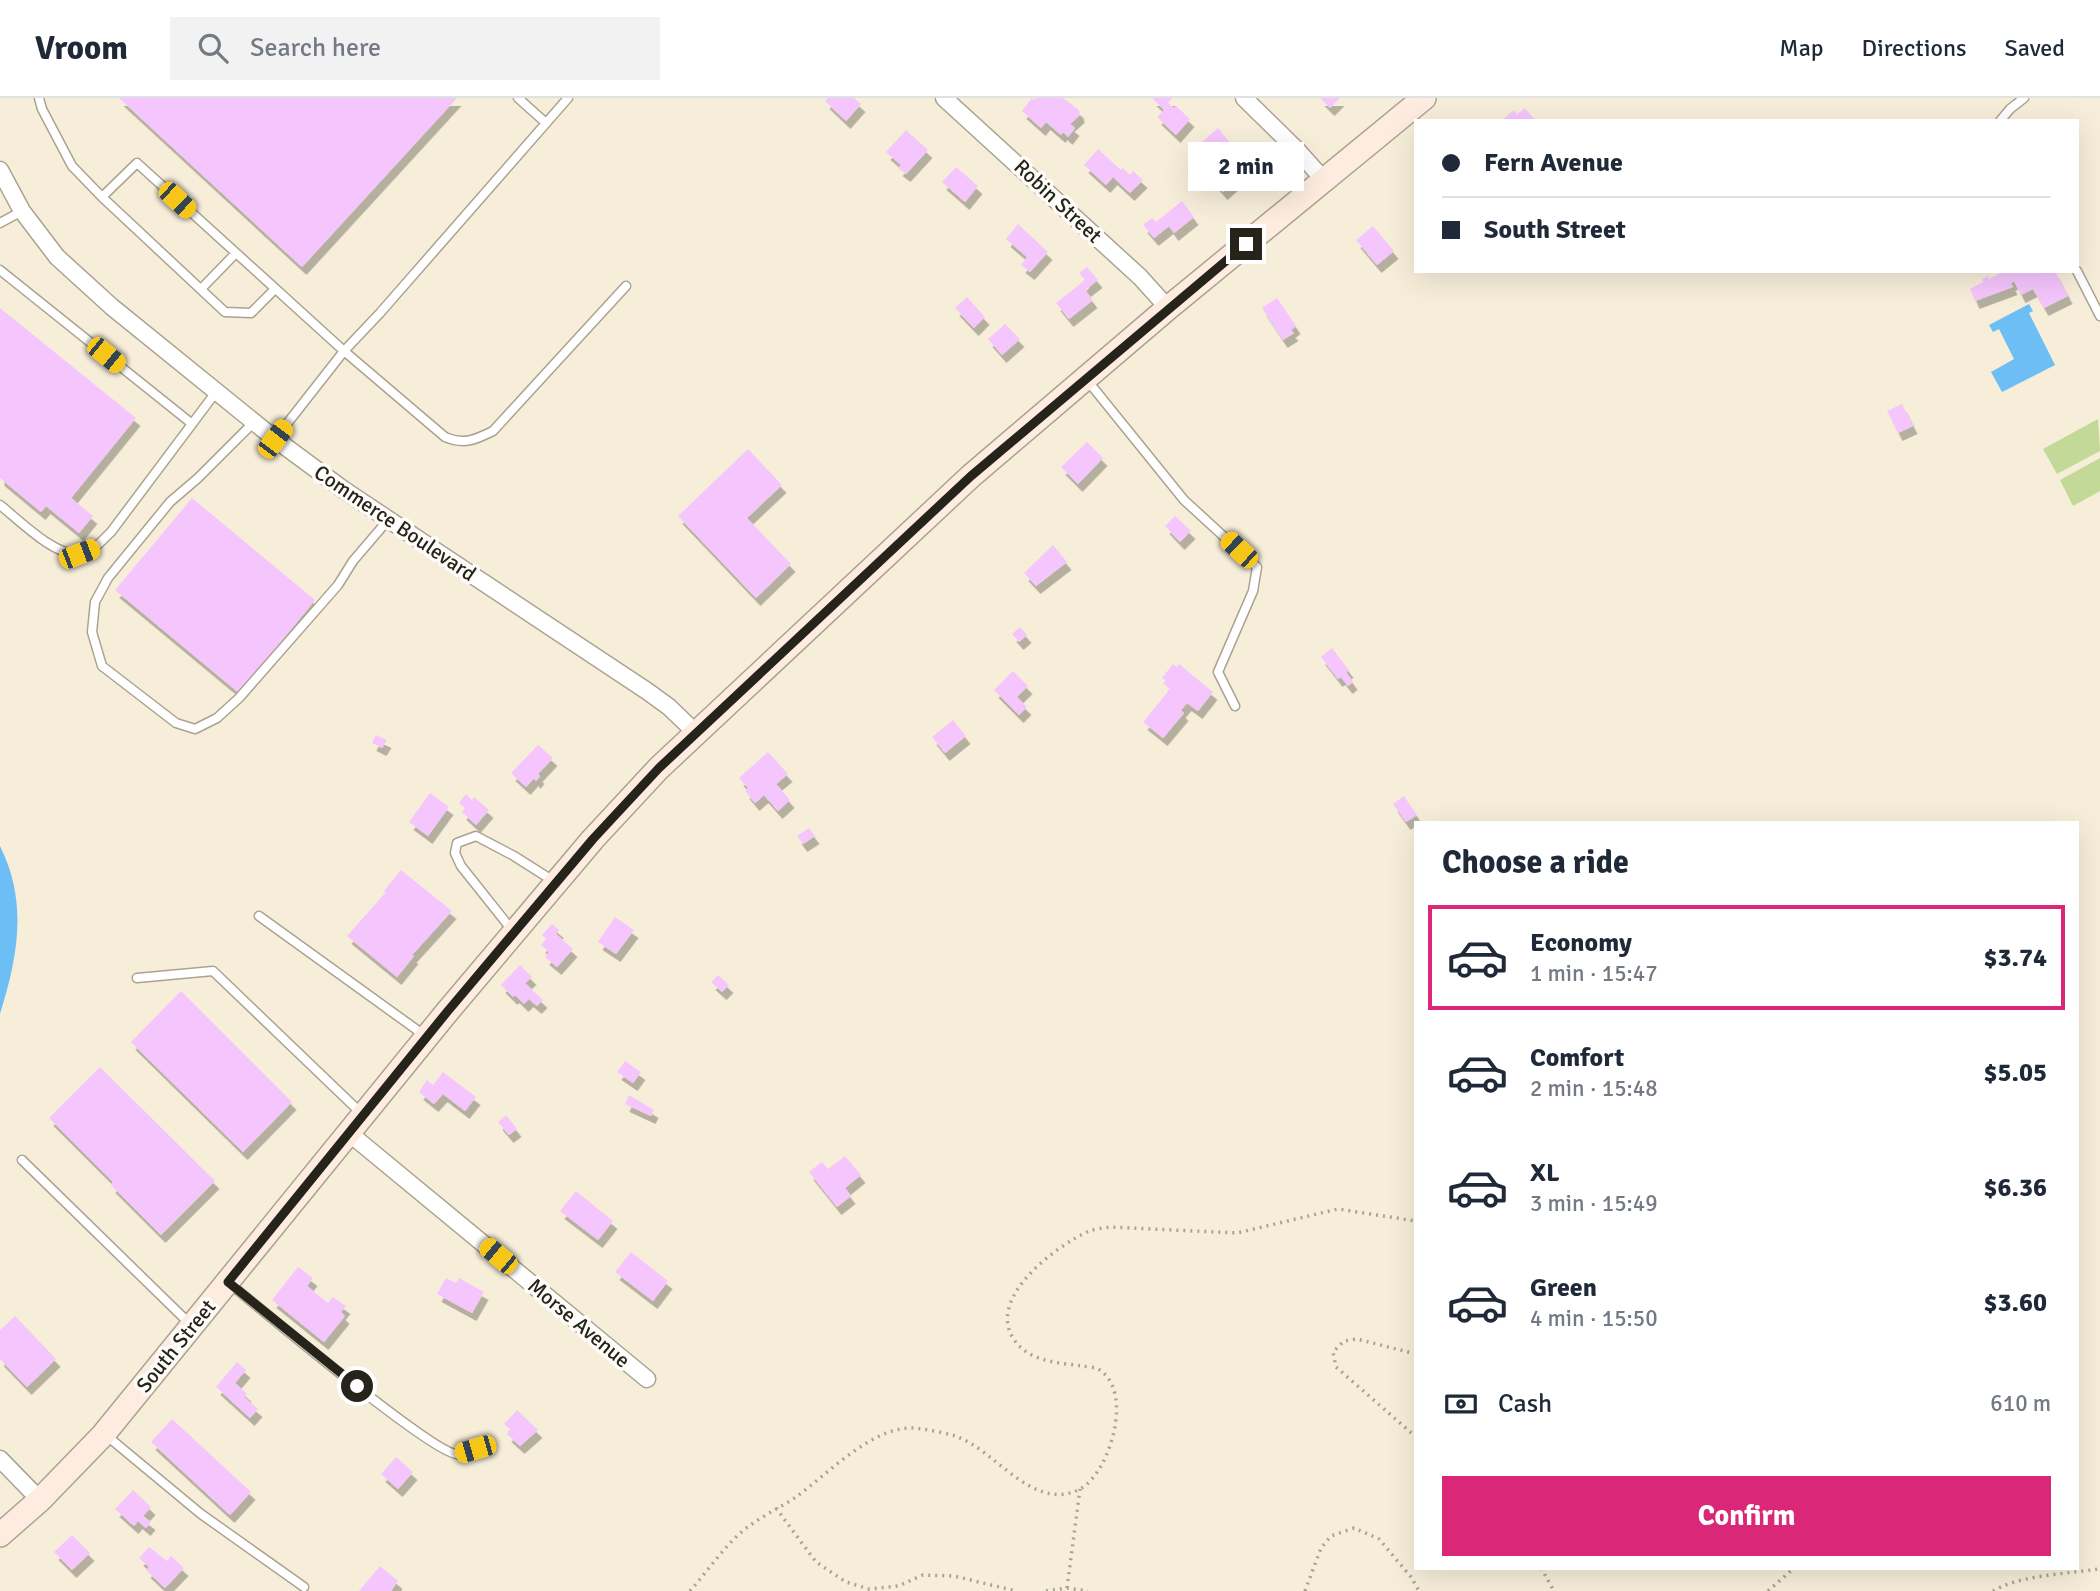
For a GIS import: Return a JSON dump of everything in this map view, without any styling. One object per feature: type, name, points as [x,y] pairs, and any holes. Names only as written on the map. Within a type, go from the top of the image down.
[{"type":"main road","name":"South Street","points":[[0,1535],[40,1500],[104,1434],[426,1037],[629,800],[696,733],[931,512],[1168,308],[1424,98]]},
{"type":"street","name":"Robin Street","points":[[944,98],[1140,277],[1168,308]]},
{"type":"street","points":[[1244,98],[1324,179]]},
{"type":"street","name":"Commerce Boulevard","points":[[0,170],[22,211],[57,257],[83,282],[216,392],[275,439],[388,520],[647,691],[676,713],[696,733]]},
{"type":"street","name":"Morse Avenue","points":[[356,1124],[647,1379]]},
{"type":"street","points":[[0,1460],[40,1500]]},
{"type":"lane","points":[[39,98],[42,109],[72,166],[225,312],[251,313],[275,289]]},
{"type":"lane","points":[[518,98],[546,124]]},
{"type":"lane","points":[[275,439],[344,351],[568,98]]},
{"type":"lane","points":[[2002,119],[2024,98]]},
{"type":"lane","points":[[102,197],[136,163],[344,351],[445,437],[458,442],[477,439],[493,431],[626,286]]},
{"type":"lane","points":[[0,223],[22,211]]},
{"type":"lane","points":[[201,289],[235,254]]},
{"type":"lane","points":[[0,270],[191,423]]},
{"type":"lane","points":[[2078,273],[2100,316]]},
{"type":"lane","points":[[1085,378],[1184,500],[1257,567],[1253,592],[1218,672],[1235,706]]},
{"type":"lane","points":[[0,505],[45,541],[63,551],[79,554],[93,549],[111,532],[216,392]]},
{"type":"lane","points":[[254,422],[170,502],[108,578],[95,602],[92,632],[102,666],[176,723],[195,729],[217,718],[239,698],[338,585],[353,561],[388,520]]},
{"type":"lane","points":[[514,932],[461,866],[455,853],[457,843],[464,838],[476,836],[556,882]]},
{"type":"lane","points":[[260,916],[426,1037]]},
{"type":"lane","points":[[137,978],[213,971],[356,1124]]},
{"type":"lane","points":[[22,1160],[192,1326]]},
{"type":"lane","points":[[228,1282],[378,1403],[441,1448],[456,1454],[488,1446]]},
{"type":"lane","points":[[104,1434],[201,1514],[304,1587]]},
{"type":"path","points":[[690,1591],[734,1539],[757,1519],[795,1497],[839,1462],[878,1436],[912,1428],[960,1438],[1033,1489],[1062,1496],[1080,1489],[1096,1476],[1113,1434],[1118,1402],[1112,1384],[1098,1369],[1045,1360],[1030,1354],[1015,1342],[1007,1324],[1008,1310],[1018,1288],[1037,1265],[1090,1231],[1110,1227],[1237,1233],[1338,1209],[1414,1221]]},
{"type":"path","points":[[1414,1353],[1357,1339],[1345,1341],[1333,1352],[1336,1367],[1414,1435]]},
{"type":"path","points":[[1067,1588],[1080,1489]]},
{"type":"path","points":[[776,1508],[816,1562],[846,1582],[869,1589],[898,1586],[923,1575],[954,1576],[1016,1591]]},
{"type":"path","points":[[1305,1591],[1321,1548],[1331,1536],[1354,1528],[1379,1539],[1412,1577],[1419,1591]]},
{"type":"path","points":[[1993,1591],[2001,1586],[2039,1577],[2098,1569]]},
{"type":"path","points":[[1542,1570],[1554,1591]]},
{"type":"path","points":[[1768,1591],[1792,1570]]},
{"type":"path","points":[[1046,1591],[1067,1588],[1088,1591]]},
{"type":"green space","points":[[2098,419],[2100,451],[2057,474],[2043,449]]},
{"type":"green space","points":[[2100,458],[2100,491],[2073,506],[2060,480]]},
{"type":"water","points":[[2029,304],[2033,311],[2029,313],[2055,365],[2002,392],[1991,372],[2014,359],[1999,329],[1993,332],[1989,325]]},
{"type":"water","points":[[0,846],[14,888],[17,929],[12,971],[0,1014]]},
{"type":"building","points":[[119,98],[457,98],[302,267]]},
{"type":"building","points":[[828,98],[854,98],[861,104],[846,121],[825,101]]},
{"type":"building","points":[[1032,98],[1063,98],[1079,110],[1080,115],[1070,124],[1075,128],[1068,137],[1063,132],[1061,135],[1046,122],[1041,128],[1022,111]]},
{"type":"building","points":[[1152,98],[1172,98],[1168,103],[1174,108],[1176,106],[1190,119],[1176,135],[1157,117],[1164,110]]},
{"type":"building","points":[[1320,98],[1340,98],[1330,108]]},
{"type":"building","points":[[1525,108],[1534,119],[1503,119],[1514,110],[1517,114]]},
{"type":"building","points":[[1218,128],[1232,145],[1230,147],[1239,157],[1236,160],[1246,172],[1223,192],[1209,176],[1228,160],[1222,153],[1216,158],[1202,142]]},
{"type":"building","points":[[906,130],[928,150],[906,174],[898,168],[901,165],[886,152]]},
{"type":"building","points":[[1098,149],[1121,170],[1123,168],[1130,175],[1133,171],[1143,180],[1130,193],[1113,177],[1106,185],[1084,165]]},
{"type":"building","points":[[956,167],[978,186],[965,202],[942,182]]},
{"type":"building","points":[[1182,201],[1194,217],[1174,233],[1169,226],[1154,238],[1143,225],[1152,218],[1156,222]]},
{"type":"building","points":[[1018,224],[1048,252],[1030,272],[1021,265],[1027,257],[1006,239]]},
{"type":"building","points":[[1373,226],[1394,251],[1377,265],[1356,240]]},
{"type":"building","points":[[1087,267],[1098,280],[1085,290],[1093,300],[1069,319],[1056,303],[1085,280],[1079,273]]},
{"type":"building","points":[[2000,273],[2056,273],[2068,296],[2044,308],[2033,289],[2021,295],[2014,281],[2011,283],[2013,287],[1975,301],[1970,289],[1983,282],[1982,279],[1988,276],[1989,279]]},
{"type":"building","points":[[967,297],[985,317],[974,328],[955,308]]},
{"type":"building","points":[[1277,298],[1296,326],[1291,330],[1294,333],[1283,340],[1262,308]]},
{"type":"building","points":[[0,308],[136,418],[71,498],[93,516],[79,533],[46,506],[41,512],[0,478]]},
{"type":"building","points":[[1005,324],[1020,339],[1002,355],[988,339]]},
{"type":"building","points":[[1902,404],[1913,426],[1898,433],[1887,411]]},
{"type":"building","points":[[1087,442],[1103,458],[1078,484],[1061,467]]},
{"type":"building","points":[[748,449],[782,485],[747,518],[791,564],[756,598],[678,516]]},
{"type":"building","points":[[192,498],[315,600],[239,693],[115,590]]},
{"type":"building","points":[[1175,516],[1191,531],[1180,542],[1165,526]]},
{"type":"building","points":[[1053,545],[1067,562],[1036,586],[1024,573]]},
{"type":"building","points":[[1020,627],[1027,635],[1019,642],[1012,634]]},
{"type":"building","points":[[1332,648],[1349,670],[1346,672],[1353,682],[1348,686],[1341,677],[1338,679],[1321,657]]},
{"type":"building","points":[[1173,664],[1177,667],[1179,664],[1213,692],[1198,711],[1187,703],[1181,710],[1184,713],[1163,738],[1143,722],[1170,689],[1163,683],[1166,681],[1162,678]]},
{"type":"building","points":[[1013,671],[1028,686],[1017,697],[1027,707],[1019,715],[994,690]]},
{"type":"building","points":[[953,720],[966,736],[945,753],[932,737]]},
{"type":"building","points":[[376,735],[387,740],[382,748],[372,743]]},
{"type":"building","points":[[538,745],[553,758],[538,774],[540,776],[536,781],[534,778],[526,787],[511,773]]},
{"type":"building","points":[[768,752],[788,774],[776,784],[790,800],[778,811],[764,795],[755,803],[745,791],[748,788],[739,778]]},
{"type":"building","points":[[430,793],[449,807],[428,836],[409,822]]},
{"type":"building","points":[[466,794],[472,800],[474,797],[489,810],[476,825],[462,812],[465,808],[459,803]]},
{"type":"building","points":[[1404,796],[1417,815],[1406,822],[1393,804]]},
{"type":"building","points":[[809,828],[815,836],[803,844],[797,836]]},
{"type":"building","points":[[401,870],[452,911],[412,955],[414,956],[397,977],[347,936],[386,892],[384,891]]},
{"type":"building","points":[[615,917],[634,930],[616,954],[598,942]]},
{"type":"building","points":[[552,924],[559,930],[556,934],[573,949],[557,967],[545,957],[549,952],[541,945],[546,939],[542,935]]},
{"type":"building","points":[[520,965],[532,977],[525,983],[543,1000],[537,1006],[529,999],[524,1004],[501,985]]},
{"type":"building","points":[[718,975],[729,985],[722,992],[711,982]]},
{"type":"building","points":[[181,991],[292,1102],[243,1152],[131,1042]]},
{"type":"building","points":[[625,1061],[641,1072],[633,1083],[617,1072]]},
{"type":"building","points":[[100,1067],[215,1181],[161,1235],[49,1118]]},
{"type":"building","points":[[443,1072],[476,1097],[465,1111],[443,1094],[434,1104],[419,1092],[427,1080],[433,1085]]},
{"type":"building","points":[[629,1095],[654,1110],[651,1116],[625,1104]]},
{"type":"building","points":[[506,1115],[517,1129],[509,1135],[498,1122]]},
{"type":"building","points":[[845,1156],[861,1175],[845,1188],[851,1196],[837,1207],[809,1172],[822,1162],[828,1169]]},
{"type":"building","points":[[576,1191],[613,1221],[598,1240],[560,1211]]},
{"type":"building","points":[[631,1252],[668,1281],[653,1301],[615,1272]]},
{"type":"building","points":[[298,1267],[313,1278],[307,1286],[328,1303],[333,1297],[346,1306],[341,1312],[345,1316],[324,1342],[272,1300]]},
{"type":"building","points":[[446,1278],[456,1283],[459,1278],[484,1292],[472,1313],[437,1294]]},
{"type":"building","points":[[15,1316],[56,1359],[27,1387],[0,1359],[0,1330]]},
{"type":"building","points":[[237,1362],[246,1370],[235,1383],[247,1394],[244,1397],[258,1409],[250,1418],[216,1387]]},
{"type":"building","points":[[517,1410],[538,1430],[520,1446],[507,1434],[511,1430],[504,1424]]},
{"type":"building","points":[[172,1419],[251,1492],[230,1515],[151,1442]]},
{"type":"building","points":[[396,1457],[413,1472],[398,1489],[381,1474]]},
{"type":"building","points":[[133,1490],[151,1507],[143,1516],[151,1522],[146,1528],[138,1521],[134,1526],[115,1509]]},
{"type":"building","points":[[72,1535],[90,1553],[72,1570],[54,1552]]},
{"type":"building","points":[[149,1547],[167,1561],[171,1556],[184,1568],[165,1588],[146,1570],[149,1567],[139,1558]]},
{"type":"building","points":[[380,1566],[398,1581],[391,1591],[359,1591]]},
{"type":"route","points":[[357,1386],[228,1282],[447,1012],[593,839],[659,768],[971,476],[1246,244]]}]
